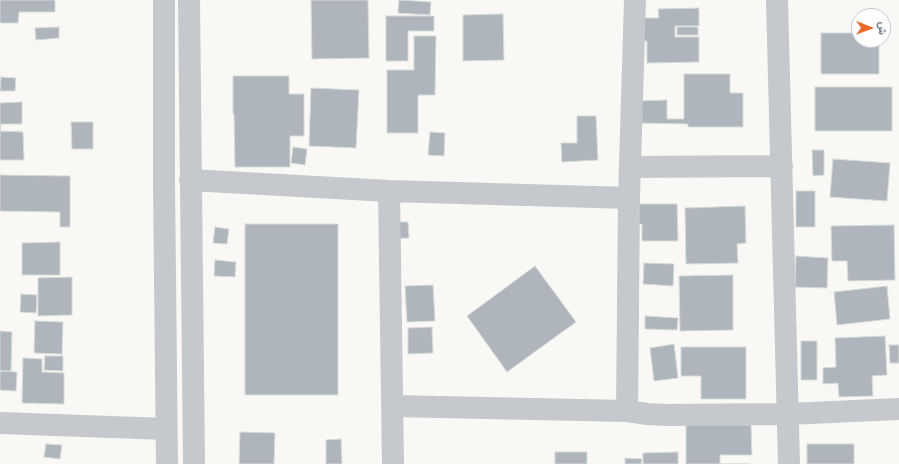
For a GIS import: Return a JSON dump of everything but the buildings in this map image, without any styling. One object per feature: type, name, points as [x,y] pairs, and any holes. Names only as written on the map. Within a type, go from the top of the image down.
[{"type":"street","points":[[164,0],[167,464]]},
{"type":"street","points":[[189,0],[194,464]]},
{"type":"street","points":[[627,411],[629,198],[635,0]]},
{"type":"street","points":[[777,0],[789,464]]},
{"type":"street","points":[[631,167],[782,166]]},
{"type":"street","points":[[190,180],[389,190],[629,198]]},
{"type":"street","points":[[389,190],[393,464]]},
{"type":"street","points":[[392,406],[627,411],[667,415],[788,414],[899,409]]},
{"type":"street","points":[[0,423],[166,429]]}]
